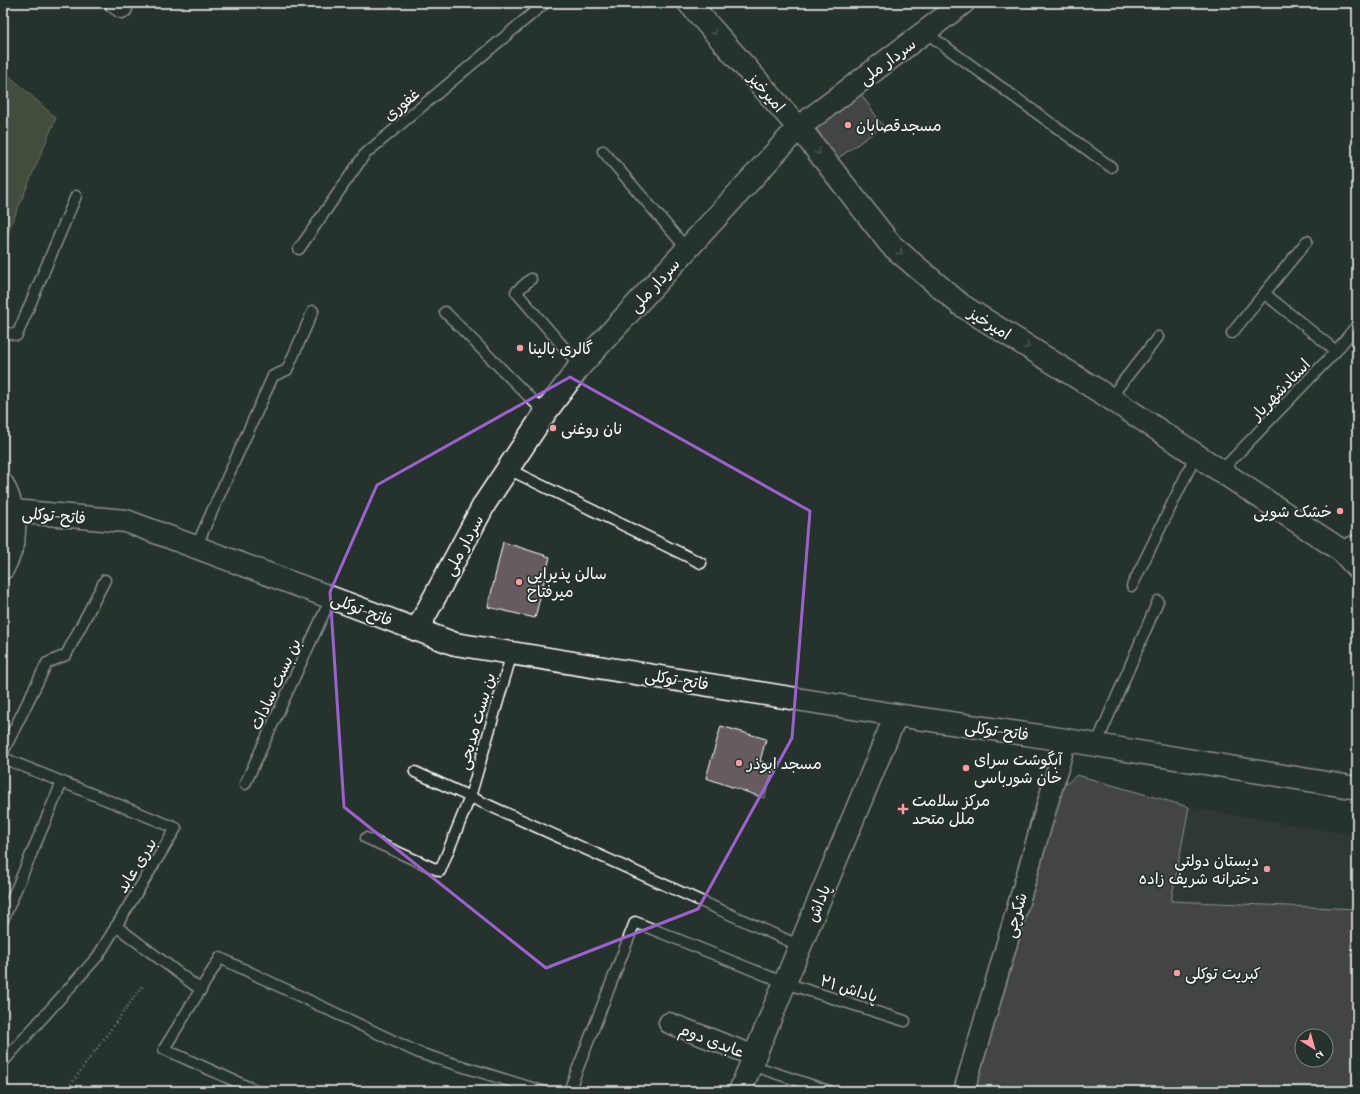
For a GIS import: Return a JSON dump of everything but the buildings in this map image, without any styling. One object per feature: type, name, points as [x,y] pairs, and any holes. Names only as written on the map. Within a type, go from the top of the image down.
[{"type":"main road","name":"امیرخیز","points":[[688,3],[798,128],[891,246],[961,305],[1110,398],[1221,471],[1349,548],[1357,568]]},
{"type":"main road","name":"سردار ملی","points":[[417,630],[485,503],[545,413],[580,366],[798,128],[964,3]]},
{"type":"main road","points":[[3,485],[13,511],[14,534],[9,557],[3,568]]},
{"type":"main road","name":"فاتح-توکلی","points":[[13,511],[126,521],[455,644],[896,715],[1066,740],[1357,788]]},
{"type":"main road","name":"پاداش","points":[[740,1091],[896,715]]},
{"type":"street","name":"شکرچی","points":[[964,1091],[1066,740]]},
{"type":"street","name":"عابدی دوم","points":[[668,1023],[753,1060]]},
{"type":"lane","name":"غفوری","points":[[299,249],[365,154],[545,3]]},
{"type":"lane","points":[[925,32],[1111,167]]},
{"type":"lane","points":[[603,151],[687,249]]},
{"type":"lane","points":[[3,332],[17,335],[76,196]]},
{"type":"lane","points":[[1232,333],[1307,241]]},
{"type":"lane","points":[[531,279],[516,292],[580,366]]},
{"type":"lane","points":[[1265,294],[1336,352]]},
{"type":"lane","points":[[196,547],[273,376],[287,370],[313,311]]},
{"type":"lane","points":[[445,312],[545,413]]},
{"type":"lane","name":"استادشهریار","points":[[1221,471],[1336,352],[1357,325]]},
{"type":"lane","points":[[1110,398],[1158,337]]},
{"type":"lane","points":[[1132,586],[1196,455]]},
{"type":"lane","points":[[508,469],[701,563]]},
{"type":"lane","points":[[3,752],[47,663],[66,655],[104,580]]},
{"type":"lane","name":"بن بست سادات","points":[[245,784],[332,598]]},
{"type":"lane","points":[[1096,745],[1158,601]]},
{"type":"lane","name":"بن بست مدیحی","points":[[366,838],[440,871],[470,796],[512,653]]},
{"type":"lane","name":"بدری عابد","points":[[3,758],[176,828],[98,956],[3,1062]]},
{"type":"lane","points":[[415,772],[800,946]]},
{"type":"lane","points":[[3,920],[62,782]]},
{"type":"lane","name":"پاداش ۲۱","points":[[570,1091],[635,922],[785,983],[905,1021]]},
{"type":"lane","points":[[116,926],[201,990]]},
{"type":"lane","points":[[257,1091],[164,1049],[220,958],[420,1052],[542,1091]]},
{"type":"lane","points":[[753,1060],[829,1091]]},
{"type":"path","points":[[66,1091],[143,985]]},
{"type":"highlighted area","points":[[570,377],[810,511],[792,738],[698,909],[546,968],[344,807],[330,592],[377,485]]},
{"type":"shaded area","name":"دبستان دولتی دخترانه شریف زاده","points":[[1189,807],[1357,836],[1357,909],[1171,901]]},
{"type":"green space","points":[[3,70],[56,118],[3,244]]},
{"type":"place","name":"مسجدقصابان","points":[[848,125]]},
{"type":"place","name":"گالری بالینا","points":[[520,348]]},
{"type":"place","name":"نان روغنی","points":[[553,428]]},
{"type":"place","name":"خشک شویی","points":[[1340,511]]},
{"type":"place","name":"سالن پذیرایی میرفتاح","points":[[519,582]]},
{"type":"place","name":"مسجد ابوذر","points":[[739,763]]},
{"type":"place","name":"آبگوشت سرای خان شورباسی","points":[[966,768]]},
{"type":"place","name":"مرکز سلامت ملل متحد","points":[[903,809]]},
{"type":"place","name":"دبستان دولتی دخترانه شریف زاده","points":[[1267,869]]},
{"type":"place","name":"کبریت توکلی","points":[[1177,973]]}]
